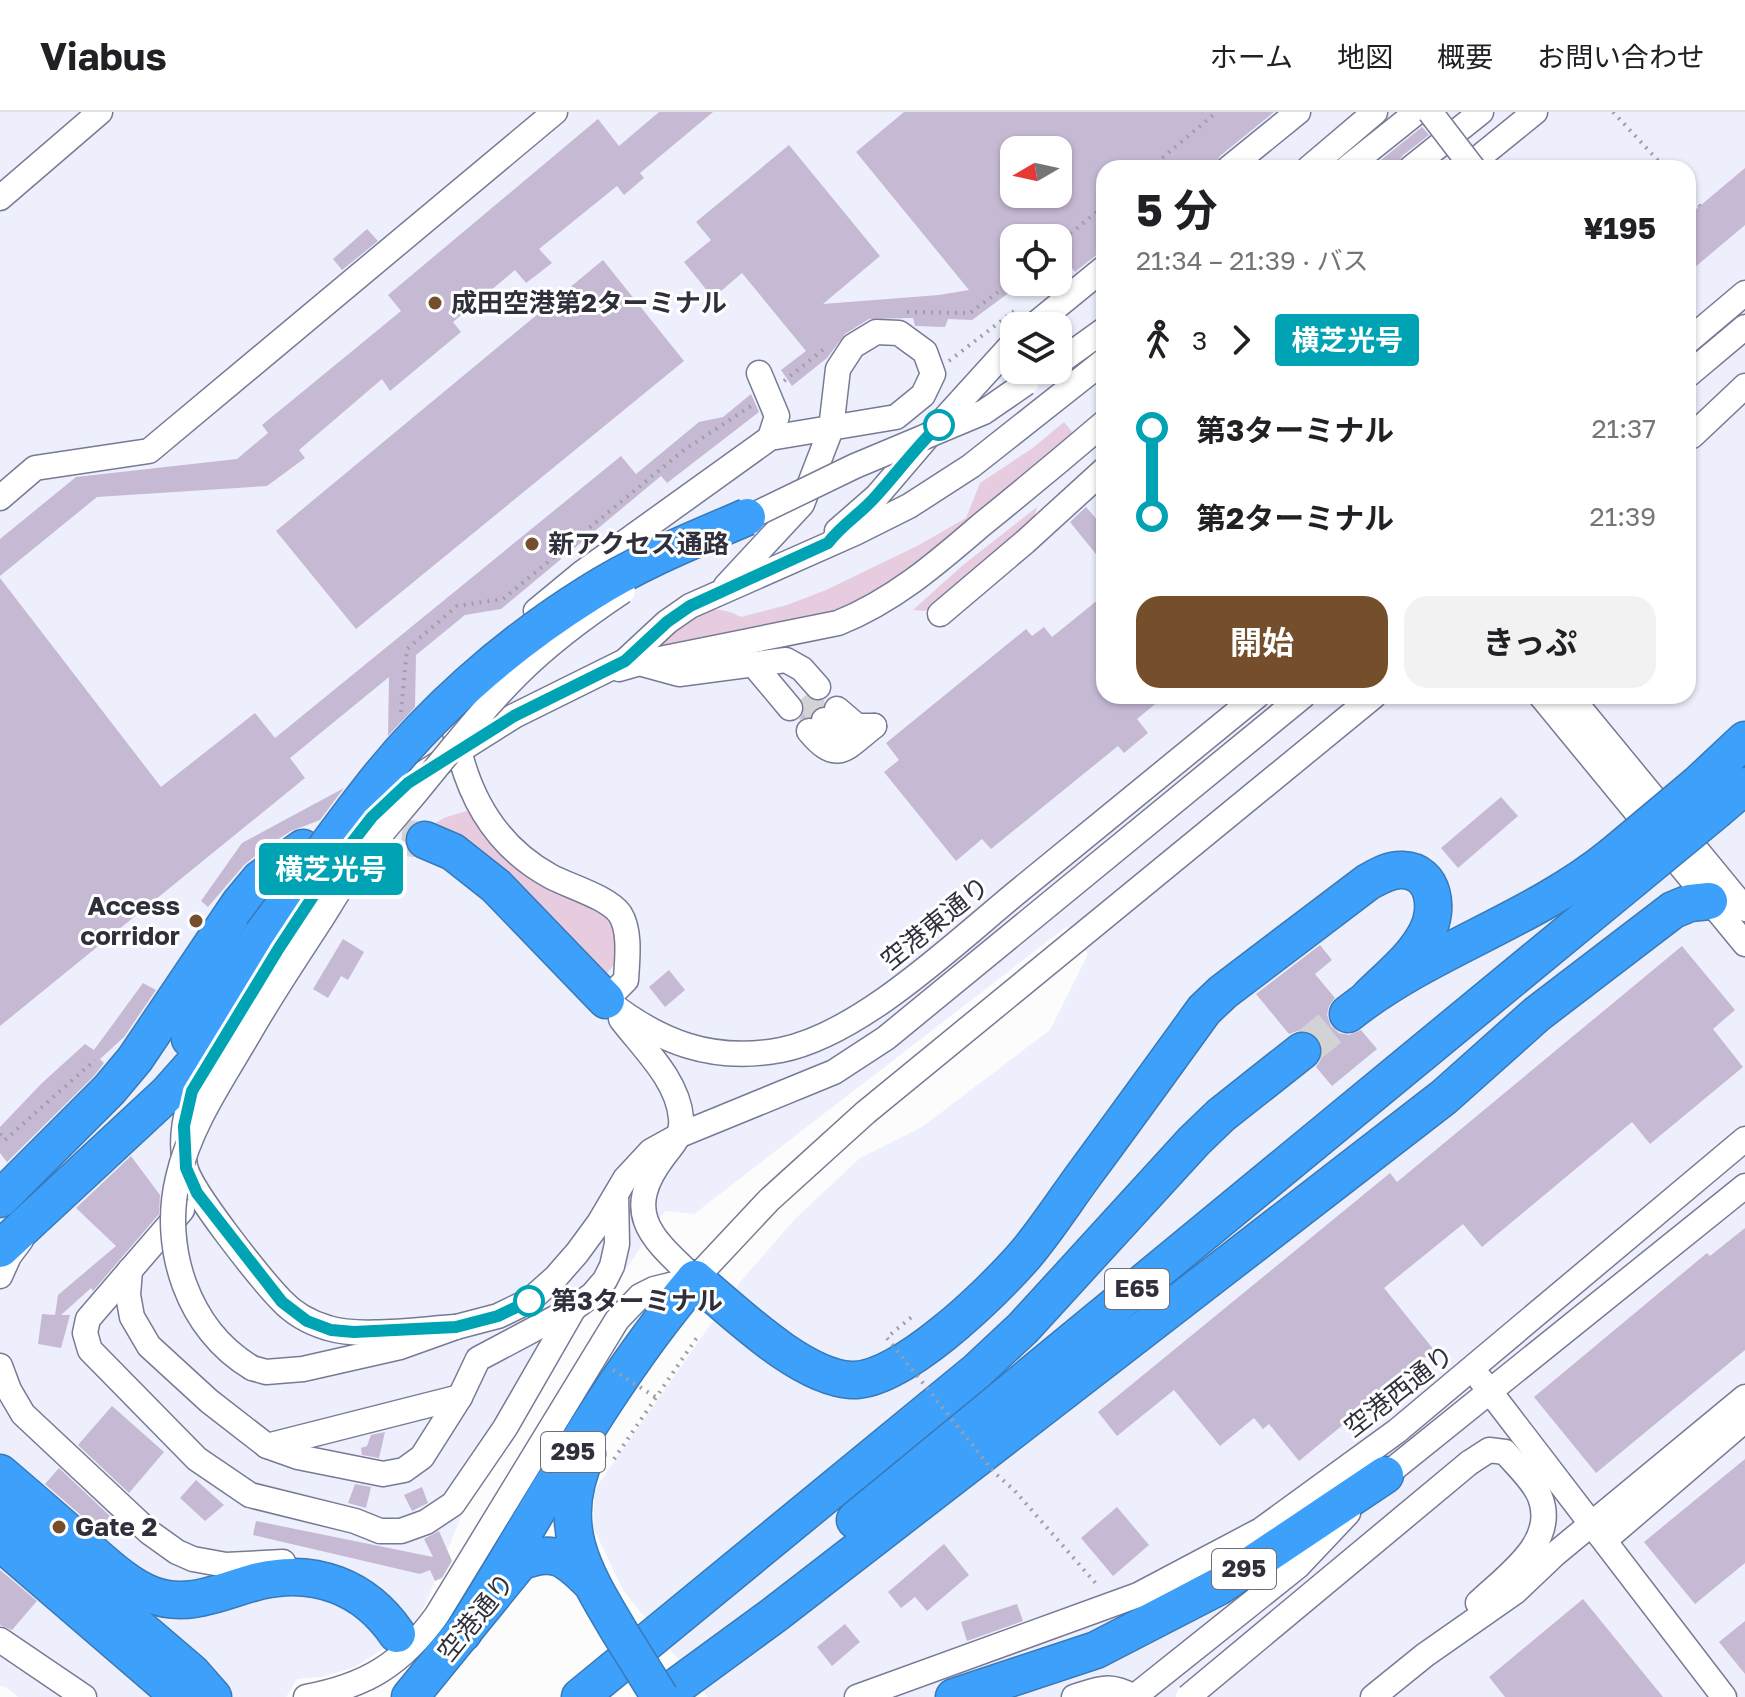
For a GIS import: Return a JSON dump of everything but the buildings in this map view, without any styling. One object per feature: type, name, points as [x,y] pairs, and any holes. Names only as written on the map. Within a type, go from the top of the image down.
[{"type":"highway","points":[[118,1142],[262,935],[368,790],[446,707],[491,665],[543,624],[601,586],[635,567],[747,517]]},
{"type":"highway","name":"E65","points":[[640,1697],[1622,868],[1720,793],[1745,740]]},
{"type":"highway","points":[[425,840],[453,852],[484,876],[606,1000]]},
{"type":"highway","points":[[0,1199],[46,1156],[135,1059],[240,903],[260,879],[303,848]]},
{"type":"highway","name":"E65","points":[[695,1279],[792,1357],[815,1370],[854,1380],[889,1371],[907,1361],[978,1302],[1027,1253],[1204,1010],[1223,992],[1368,882],[1386,872],[1405,869],[1418,875],[1429,886],[1435,900],[1427,933],[1415,951],[1358,1005],[1397,979],[1581,880],[1622,868]]},
{"type":"highway","points":[[661,1697],[774,1615],[1444,1097],[1537,1014],[1673,910],[1690,903],[1709,901]]},
{"type":"highway","points":[[0,1249],[168,1093],[240,1012]]},
{"type":"highway","name":"E65","points":[[580,1697],[977,1371],[1023,1328],[1194,1141],[1221,1115],[1302,1051]]},
{"type":"highway","points":[[0,1229],[46,1156]]},
{"type":"highway","name":"295","points":[[661,1697],[590,1583],[577,1551],[572,1497],[590,1448],[670,1327],[695,1279]]},
{"type":"highway","name":"295","points":[[463,1633],[547,1492],[667,1312],[695,1279]]},
{"type":"highway","points":[[0,1473],[118,1575],[152,1595],[169,1600],[189,1600],[210,1597],[268,1579],[313,1577],[346,1588],[375,1606],[397,1634]]},
{"type":"highway","name":"295","points":[[954,1697],[1110,1643],[1218,1587],[1385,1475]]},
{"type":"highway","points":[[0,1509],[191,1672],[213,1697]]},
{"type":"highway","points":[[0,1542],[180,1697]]},
{"type":"highway","name":"空港通り","points":[[410,1697],[520,1562],[534,1556],[561,1557],[590,1583]]},
{"type":"street","points":[[0,198],[100,112]]},
{"type":"street","points":[[3,488],[35,468],[149,451],[555,112]]},
{"type":"street","points":[[1239,160],[1298,112]]},
{"type":"street","points":[[1258,160],[1317,112]]},
{"type":"street","points":[[1318,160],[1375,112]]},
{"type":"street","points":[[1357,160],[1417,112]]},
{"type":"street","points":[[1430,112],[1467,160]]},
{"type":"street","points":[[1421,160],[1481,112]]},
{"type":"street","points":[[1476,160],[1535,112]]},
{"type":"street","points":[[1050,312],[1096,275]]},
{"type":"street","points":[[1070,312],[1096,291]]},
{"type":"street","points":[[1696,334],[1745,293]]},
{"type":"street","points":[[1696,368],[1745,327]]},
{"type":"street","points":[[695,1279],[652,1237],[644,1219],[646,1188],[661,1160],[680,1135],[682,1121],[676,1095],[606,1000],[626,980],[627,950],[620,914],[607,903],[552,878],[524,861],[485,819],[462,767],[452,722],[453,696],[458,680],[467,668],[582,573],[770,438],[831,429],[896,417],[923,395],[933,374],[925,352],[899,333],[876,332],[853,346],[838,369],[831,429],[802,504],[733,575],[722,591]]},
{"type":"street","points":[[1072,353],[1096,336]]},
{"type":"street","points":[[929,435],[1000,357]]},
{"type":"street","points":[[456,1327],[354,1332],[331,1330],[307,1321],[282,1302],[197,1193],[186,1168],[184,1126],[192,1091],[329,872],[372,817],[408,783],[458,749],[514,716],[625,661],[667,622],[690,606],[909,506],[971,466],[1096,367]]},
{"type":"street","points":[[828,543],[838,529],[877,496],[924,440],[969,394],[1000,369]]},
{"type":"street","points":[[759,373],[777,416],[770,438]]},
{"type":"street","points":[[1026,384],[984,412],[747,517],[614,598],[519,672],[459,740],[357,864],[262,1011],[224,1075],[184,1154],[173,1205],[176,1259],[184,1285],[201,1319],[222,1346],[252,1368],[266,1372],[303,1369],[400,1347],[498,1316],[529,1301],[577,1253],[630,1172],[651,1151],[680,1135],[834,1072],[886,1038],[1293,704]]},
{"type":"street","points":[[1696,431],[1745,386]]},
{"type":"street","points":[[1696,433],[1745,396]]},
{"type":"street","points":[[590,678],[640,663],[838,623],[868,611],[907,586],[1096,430]]},
{"type":"street","points":[[940,614],[1096,477]]},
{"type":"street","points":[[640,663],[679,674],[765,663],[804,697]]},
{"type":"street","name":"空港東通り","points":[[606,1000],[658,1036],[718,1053],[781,1050],[812,1041],[846,1025],[930,964],[1247,704]]},
{"type":"street","points":[[306,1697],[325,1694],[372,1677],[418,1642],[617,1320],[640,1296],[695,1279],[734,1235],[810,1160],[1364,704]]},
{"type":"street","points":[[1548,704],[1745,944]]},
{"type":"street","points":[[1577,704],[1745,909]]},
{"type":"street","points":[[823,720],[857,726],[864,733],[844,748],[834,751],[823,748],[823,720]]},
{"type":"street","name":"空港西通り","points":[[857,1697],[1138,1595],[1261,1530],[1397,1431],[1745,1139]]},
{"type":"street","points":[[1074,1697],[1101,1688],[1117,1688],[1134,1697],[1298,1566],[1385,1475],[1745,1186]]},
{"type":"street","points":[[197,1193],[88,1319],[85,1333],[90,1350],[197,1459],[250,1495],[355,1521],[380,1531],[401,1531],[426,1522],[453,1504],[505,1428],[574,1308]]},
{"type":"street","points":[[130,1270],[128,1295],[132,1317],[149,1346],[209,1401],[267,1446],[298,1457],[383,1474],[404,1470],[422,1457],[460,1397],[478,1359],[574,1308],[592,1295],[605,1280],[617,1244],[616,1193]]},
{"type":"street","points":[[0,1276],[9,1256],[51,1202]]},
{"type":"street","points":[[0,1366],[23,1414],[163,1543],[193,1559],[226,1565],[287,1562],[318,1565],[348,1581],[375,1606]]},
{"type":"street","points":[[1472,1369],[1724,1697]]},
{"type":"street","points":[[267,1446],[460,1397]]},
{"type":"street","points":[[1599,1533],[1745,1397]]},
{"type":"street","points":[[1373,1697],[1425,1655],[1515,1592],[1555,1554],[1599,1533],[1745,1420]]},
{"type":"street","points":[[1188,1697],[1469,1463],[1489,1450],[1505,1452],[1540,1496],[1544,1523],[1535,1548],[1425,1655]]},
{"type":"street","points":[[0,1640],[84,1697]]},
{"type":"path","points":[[1160,160],[1217,112]]},
{"type":"path","points":[[1613,112],[1658,160]]},
{"type":"path","points":[[1696,202],[1700,206]]},
{"type":"path","points":[[1072,232],[1096,213]]},
{"type":"path","points":[[933,374],[1028,300]]},
{"type":"path","points":[[914,1315],[887,1338],[993,1471],[1014,1490],[1115,1604]]},
{"type":"path","points":[[614,1459],[698,1336]]},
{"type":"path","points":[[613,1370],[657,1398]]},
{"type":"shaded area","points":[[0,112],[1745,112],[1745,1697],[708,1697],[623,1590],[593,1527],[595,1489],[741,1281],[795,1219],[860,1158],[922,1127],[1050,1030],[1088,954],[1066,927],[694,1214],[665,1211],[626,1269],[601,1283],[550,1324],[464,1509],[426,1603],[412,1628],[355,1667],[321,1677],[297,1679],[286,1697],[18,1697],[0,1686]]},
{"type":"shaded area","points":[[1064,422],[1073,433],[1073,439],[866,606],[663,650],[659,647],[676,627],[705,610],[728,612],[741,617],[787,605],[826,590],[919,545],[966,518],[980,483],[1034,447]]},
{"type":"shaded area","points":[[1037,507],[1032,524],[942,604],[925,611],[913,610],[963,565]]},
{"type":"shaded area","points":[[462,796],[615,920],[620,959],[603,977],[432,825],[467,811]]},
{"type":"tunnel","points":[[804,697],[824,720]]},
{"type":"tunnel","points":[[348,837],[369,834],[425,840]]},
{"type":"tunnel","points":[[1302,1051],[1348,1014]]},
{"type":"bus line","name":"横芝光号","points":[[529,1301],[498,1316],[456,1327],[354,1332],[331,1330],[307,1321],[282,1302],[197,1193],[186,1168],[184,1126],[192,1091],[329,872],[372,817],[408,783],[514,716],[625,661],[667,622],[690,606],[828,543],[838,529],[877,496],[939,425]]},
{"type":"place","name":"成田空港第2ターミナル","points":[[435,303]]},
{"type":"place","name":"新アクセス通路","points":[[532,544]]},
{"type":"place","name":"Access corridor","points":[[196,921]]},
{"type":"place","name":"第3ターミナル","points":[[529,1301]]},
{"type":"place","name":"Gate 2","points":[[59,1527]]}]
